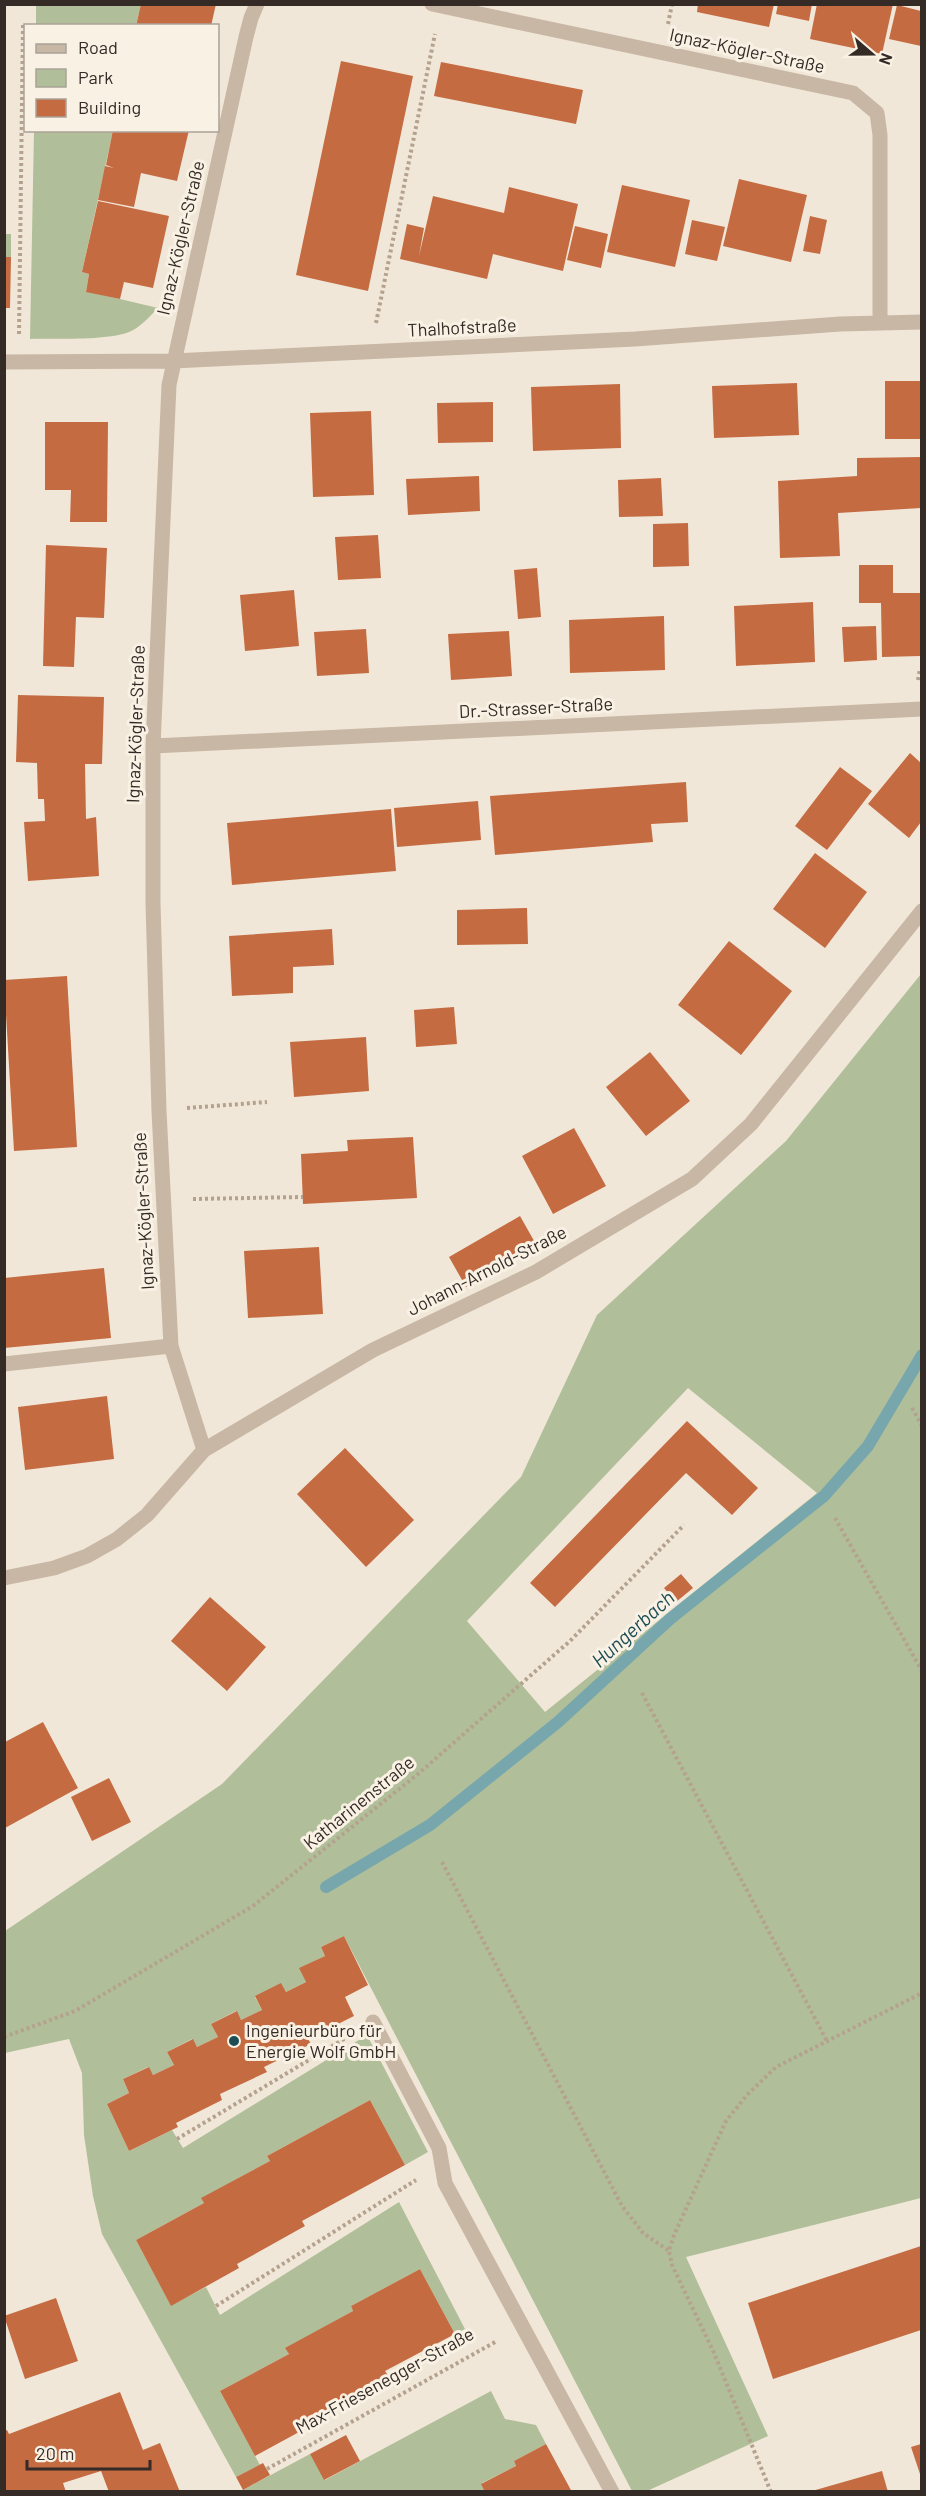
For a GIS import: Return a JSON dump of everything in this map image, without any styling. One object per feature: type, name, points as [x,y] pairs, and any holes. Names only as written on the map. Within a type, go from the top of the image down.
[{"type":"street","name":"Ignaz-Kögler-Straße","points":[[204,1450],[171,1346],[159,1111],[153,903],[153,746],[169,385],[250,18],[257,4]]},
{"type":"street","name":"Ignaz-Kögler-Straße","points":[[436,6],[853,93],[877,113],[880,135],[880,323]]},
{"type":"street","name":"Thalhofstraße","points":[[12,362],[173,361],[670,338],[921,322]]},
{"type":"street","name":"Dr.-Strasser-Straße","points":[[153,746],[921,709]]},
{"type":"street","name":"Johann-Arnold-Straße","points":[[4,1578],[54,1568],[87,1556],[117,1539],[147,1515],[204,1450],[373,1350],[536,1272],[692,1179],[751,1124],[921,911]]},
{"type":"street","points":[[4,1364],[171,1346]]},
{"type":"street","points":[[373,2022],[439,2148],[445,2183],[612,2492]]},
{"type":"path","points":[[370,352],[436,6]]},
{"type":"path","points":[[12,362],[23,25]]},
{"type":"path","points":[[159,1111],[267,1102]]},
{"type":"path","points":[[163,1199],[303,1197]]},
{"type":"path","points":[[912,1408],[921,1426]]},
{"type":"path","points":[[835,1518],[921,1671]]},
{"type":"path","name":"Katharinenstraße","points":[[4,2037],[75,2011],[253,1906],[418,1774],[570,1641],[684,1525]]},
{"type":"path","points":[[642,1693],[827,2041]]},
{"type":"path","points":[[441,1862],[622,2206],[643,2234],[669,2251]]},
{"type":"path","points":[[771,2492],[714,2353],[672,2265],[669,2251],[674,2235],[726,2121],[747,2095],[776,2067],[921,1993]]},
{"type":"path","points":[[177,2139],[373,2022]]},
{"type":"path","points":[[216,2306],[442,2164]]},
{"type":"path","name":"Max-Friesenegger-Straße","points":[[267,2469],[523,2326]]},
{"type":"green space","points":[[36,5],[141,5],[136,24],[36,24]]},
{"type":"green space","points":[[34,132],[113,132],[82,272],[89,274],[86,291],[158,308],[145,322],[119,335],[94,338],[30,339]]},
{"type":"green space","points":[[5,234],[11,234],[11,257],[5,257]]},
{"type":"green space","points":[[921,974],[921,2198],[686,2257],[768,2436],[647,2491],[632,2491],[344,1936],[321,1947],[325,1956],[300,1968],[306,1982],[286,1992],[281,1984],[255,1997],[262,2010],[241,2020],[236,2011],[211,2024],[218,2037],[197,2047],[192,2039],[167,2052],[174,2065],[153,2075],[148,2067],[123,2079],[129,2093],[107,2104],[129,2151],[172,2130],[183,2148],[367,2035],[428,2152],[405,2165],[370,2100],[267,2156],[270,2161],[202,2198],[204,2203],[136,2240],[171,2305],[206,2287],[220,2315],[399,2202],[465,2329],[455,2334],[420,2269],[351,2306],[353,2311],[286,2349],[289,2354],[220,2391],[260,2465],[236,2477],[102,2234],[93,2196],[84,2135],[82,2073],[69,2039],[5,2053],[5,1931],[222,1784],[521,1477],[597,1315],[786,1141]],"holes":[[[688,1388],[817,1493],[545,1712],[467,1621]]]},
{"type":"green space","points":[[491,2391],[505,2419],[536,2425],[546,2444],[514,2461],[516,2466],[482,2483],[485,2491],[244,2492],[243,2490],[310,2454],[325,2480]]},
{"type":"building","points":[[141,4],[216,4],[211,24],[136,24]]},
{"type":"building","points":[[698,4],[774,4],[769,27],[697,12]]},
{"type":"building","points":[[778,4],[812,4],[809,21],[776,14]]},
{"type":"building","points":[[817,4],[893,4],[882,54],[810,39]]},
{"type":"building","points":[[897,5],[921,11],[921,46],[889,39]]},
{"type":"building","points":[[341,61],[413,76],[368,291],[296,275]]},
{"type":"building","points":[[441,62],[583,90],[576,124],[434,96]]},
{"type":"building","points":[[113,132],[189,132],[177,181],[141,173],[134,207],[98,200],[105,166],[114,168],[106,165]]},
{"type":"building","points":[[739,179],[807,195],[791,262],[723,246]]},
{"type":"building","points":[[622,185],[690,200],[675,267],[607,252]]},
{"type":"building","points":[[509,187],[578,204],[563,271],[493,254],[487,279],[400,259],[407,224],[424,228],[419,256],[433,196],[504,213]]},
{"type":"building","points":[[98,201],[169,216],[153,288],[124,282],[120,299],[86,292],[89,274],[82,272]]},
{"type":"building","points":[[810,216],[827,220],[820,254],[803,251]]},
{"type":"building","points":[[692,220],[725,227],[717,261],[685,254]]},
{"type":"building","points":[[575,226],[608,234],[601,268],[567,260]]},
{"type":"building","points":[[4,257],[11,257],[10,308],[4,308]]},
{"type":"building","points":[[885,381],[921,381],[921,439],[885,439]]},
{"type":"building","points":[[797,383],[799,435],[714,438],[712,386]]},
{"type":"building","points":[[620,384],[621,448],[533,451],[531,387]]},
{"type":"building","points":[[493,402],[493,442],[438,443],[437,403]]},
{"type":"building","points":[[371,411],[374,495],[313,497],[310,413]]},
{"type":"building","points":[[45,422],[108,422],[107,522],[70,522],[71,490],[45,490]]},
{"type":"building","points":[[921,457],[921,508],[838,513],[840,556],[780,558],[778,481],[857,476],[857,458]]},
{"type":"building","points":[[479,476],[480,511],[408,515],[406,479]]},
{"type":"building","points":[[661,478],[663,516],[619,517],[618,480]]},
{"type":"building","points":[[688,523],[689,566],[653,567],[653,524]]},
{"type":"building","points":[[378,535],[381,578],[338,580],[335,537]]},
{"type":"building","points":[[46,545],[107,548],[104,618],[76,617],[74,667],[43,666]]},
{"type":"building","points":[[859,565],[893,565],[893,593],[921,593],[921,656],[882,657],[881,603],[859,603]]},
{"type":"building","points":[[537,568],[541,617],[518,619],[514,570]]},
{"type":"building","points":[[294,590],[299,646],[245,651],[240,595]]},
{"type":"building","points":[[813,602],[815,662],[736,666],[734,606]]},
{"type":"building","points":[[664,616],[665,670],[570,673],[569,620]]},
{"type":"building","points":[[876,626],[877,660],[844,662],[842,627]]},
{"type":"building","points":[[366,629],[369,673],[317,676],[314,632]]},
{"type":"building","points":[[509,631],[512,676],[451,680],[448,634]]},
{"type":"building","points":[[18,695],[104,697],[102,764],[85,764],[86,819],[96,817],[99,876],[28,881],[24,822],[45,821],[44,799],[38,799],[37,763],[16,762]]},
{"type":"building","points":[[910,753],[921,763],[921,822],[909,838],[868,804]]},
{"type":"building","points":[[840,767],[872,791],[827,850],[795,826]]},
{"type":"building","points":[[686,782],[688,822],[651,824],[653,842],[495,855],[490,796]]},
{"type":"building","points":[[478,801],[481,840],[397,847],[394,808]]},
{"type":"building","points":[[391,809],[396,871],[232,885],[227,823]]},
{"type":"building","points":[[815,853],[867,892],[825,948],[773,909]]},
{"type":"building","points":[[527,908],[528,944],[457,945],[457,910]]},
{"type":"building","points":[[332,929],[334,965],[293,967],[293,993],[232,996],[229,936]]},
{"type":"building","points":[[729,941],[792,991],[741,1055],[678,1005]]},
{"type":"building","points":[[67,976],[77,1147],[14,1151],[4,980]]},
{"type":"building","points":[[454,1007],[457,1044],[416,1047],[414,1010]]},
{"type":"building","points":[[366,1037],[369,1091],[294,1097],[290,1042]]},
{"type":"building","points":[[650,1052],[690,1101],[646,1136],[606,1087]]},
{"type":"building","points":[[574,1128],[606,1186],[553,1214],[522,1156]]},
{"type":"building","points":[[413,1137],[417,1198],[303,1204],[301,1154],[348,1151],[347,1140]]},
{"type":"building","points":[[520,1216],[537,1246],[466,1287],[449,1257]]},
{"type":"building","points":[[319,1247],[323,1314],[248,1318],[244,1251]]},
{"type":"building","points":[[104,1268],[111,1338],[4,1348],[4,1278]]},
{"type":"building","points":[[107,1396],[114,1459],[25,1470],[18,1407]]},
{"type":"building","points":[[687,1421],[758,1488],[732,1515],[686,1473],[555,1607],[530,1583]]},
{"type":"building","points":[[345,1448],[414,1520],[366,1567],[297,1494]]},
{"type":"building","points":[[681,1574],[693,1588],[676,1602],[664,1588]]},
{"type":"building","points":[[210,1597],[266,1647],[227,1691],[171,1641]]},
{"type":"building","points":[[43,1722],[78,1788],[5,1828],[5,1742]]},
{"type":"building","points":[[109,1778],[131,1822],[92,1841],[71,1797]]},
{"type":"building","points":[[344,1936],[368,1985],[345,1997],[354,2016],[308,2039],[311,2044],[264,2067],[267,2072],[220,2094],[222,2100],[176,2123],[178,2127],[129,2151],[107,2104],[129,2093],[123,2079],[149,2067],[153,2075],[174,2065],[167,2052],[193,2039],[197,2047],[218,2037],[211,2024],[237,2011],[241,2020],[262,2010],[255,1996],[281,1983],[286,1992],[306,1982],[299,1968],[325,1956],[321,1947]]},
{"type":"building","points":[[370,2100],[405,2165],[302,2221],[305,2226],[237,2264],[239,2268],[171,2306],[136,2240],[204,2203],[201,2198],[270,2161],[267,2156]]},
{"type":"building","points":[[921,2246],[921,2330],[773,2379],[748,2303]]},
{"type":"building","points":[[420,2269],[455,2334],[385,2371],[389,2377],[321,2414],[323,2419],[255,2456],[220,2391],[289,2354],[285,2348],[353,2311],[351,2306]]},
{"type":"building","points":[[56,2298],[78,2361],[25,2379],[4,2316]]},
{"type":"building","points":[[120,2392],[143,2450],[160,2443],[180,2492],[109,2492],[101,2471],[63,2483],[66,2492],[4,2492],[4,2431],[7,2430],[9,2434]]},
{"type":"building","points":[[346,2435],[360,2461],[324,2480],[310,2454]]},
{"type":"building","points":[[546,2444],[572,2492],[485,2492],[481,2484],[516,2466],[514,2461]]},
{"type":"building","points":[[921,2444],[921,2477],[911,2447]]},
{"type":"building","points":[[263,2463],[270,2475],[243,2490],[236,2477]]},
{"type":"building","points":[[882,2471],[888,2492],[812,2492],[812,2491]]},
{"type":"waterway","name":"Hungerbach","points":[[326,1887],[430,1825],[558,1722],[670,1619],[824,1496],[868,1446],[922,1355]]},
{"type":"place","name":"Ingenieurbüro für Energie Wolf GmbH","points":[[234,2041]]}]
